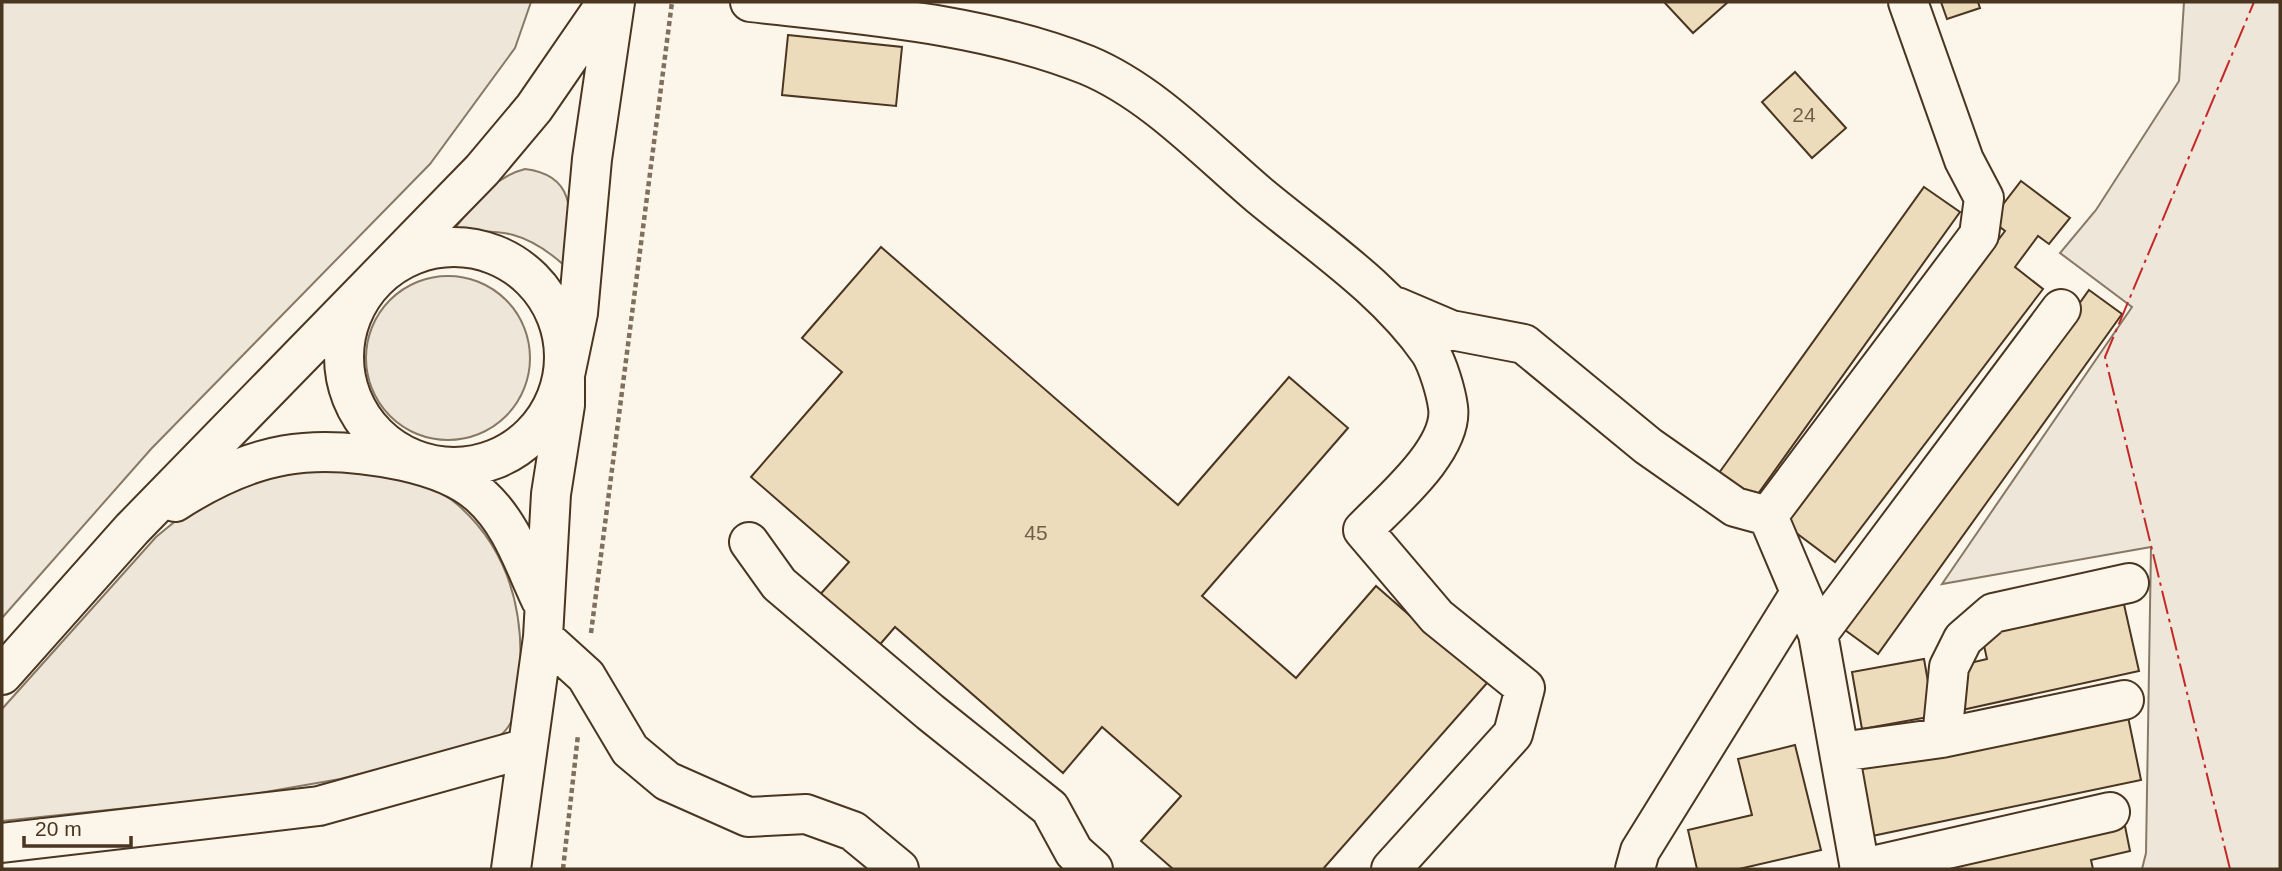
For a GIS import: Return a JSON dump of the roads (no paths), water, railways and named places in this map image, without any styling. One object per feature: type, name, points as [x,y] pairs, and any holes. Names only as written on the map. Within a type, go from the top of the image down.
[{"type":"street","points":[[2,675],[132,529],[318,335],[382,275],[512,135],[607,2]]},
{"type":"street","points":[[132,529],[215,478],[274,457],[300,452],[355,451],[441,467],[471,465],[508,452],[536,429],[556,399],[565,375],[578,313],[592,159],[615,2]]},
{"type":"street","points":[[750,2],[963,29],[1089,66],[1150,103],[1392,305],[1432,355],[1449,409],[1440,443],[1421,469],[1363,530],[1437,617],[1525,688],[1513,734],[1391,869]]},
{"type":"street","points":[[963,2],[978,19],[1004,40]]},
{"type":"street","points":[[1768,516],[1979,236],[1984,198],[1964,160],[1908,2]]},
{"type":"street","points":[[511,869],[543,622],[551,494],[565,405],[561,334],[553,309],[534,281],[508,260],[476,249],[442,247],[409,256],[382,275],[358,307],[345,340],[345,377],[358,412],[396,452],[417,464],[467,483],[495,511],[522,554],[543,622],[586,676],[630,750],[667,781],[748,817],[806,814],[853,831],[899,869]]},
{"type":"street","points":[[1392,305],[1451,330],[1524,344],[1648,446],[1735,507],[1768,516]]},
{"type":"street","points":[[1818,634],[2061,309]]},
{"type":"street","points":[[1768,516],[1818,634],[1860,869],[2110,812]]},
{"type":"street","points":[[749,542],[779,583],[930,712],[1050,808],[1074,852],[1093,869]]},
{"type":"street","points":[[1942,738],[1949,667],[1964,639],[1993,612],[2129,583]]},
{"type":"street","points":[[1635,869],[1640,851],[1800,593]]},
{"type":"street","points":[[1840,752],[1942,738],[2124,701]]},
{"type":"street","points":[[2,843],[319,806],[527,748]]}]
